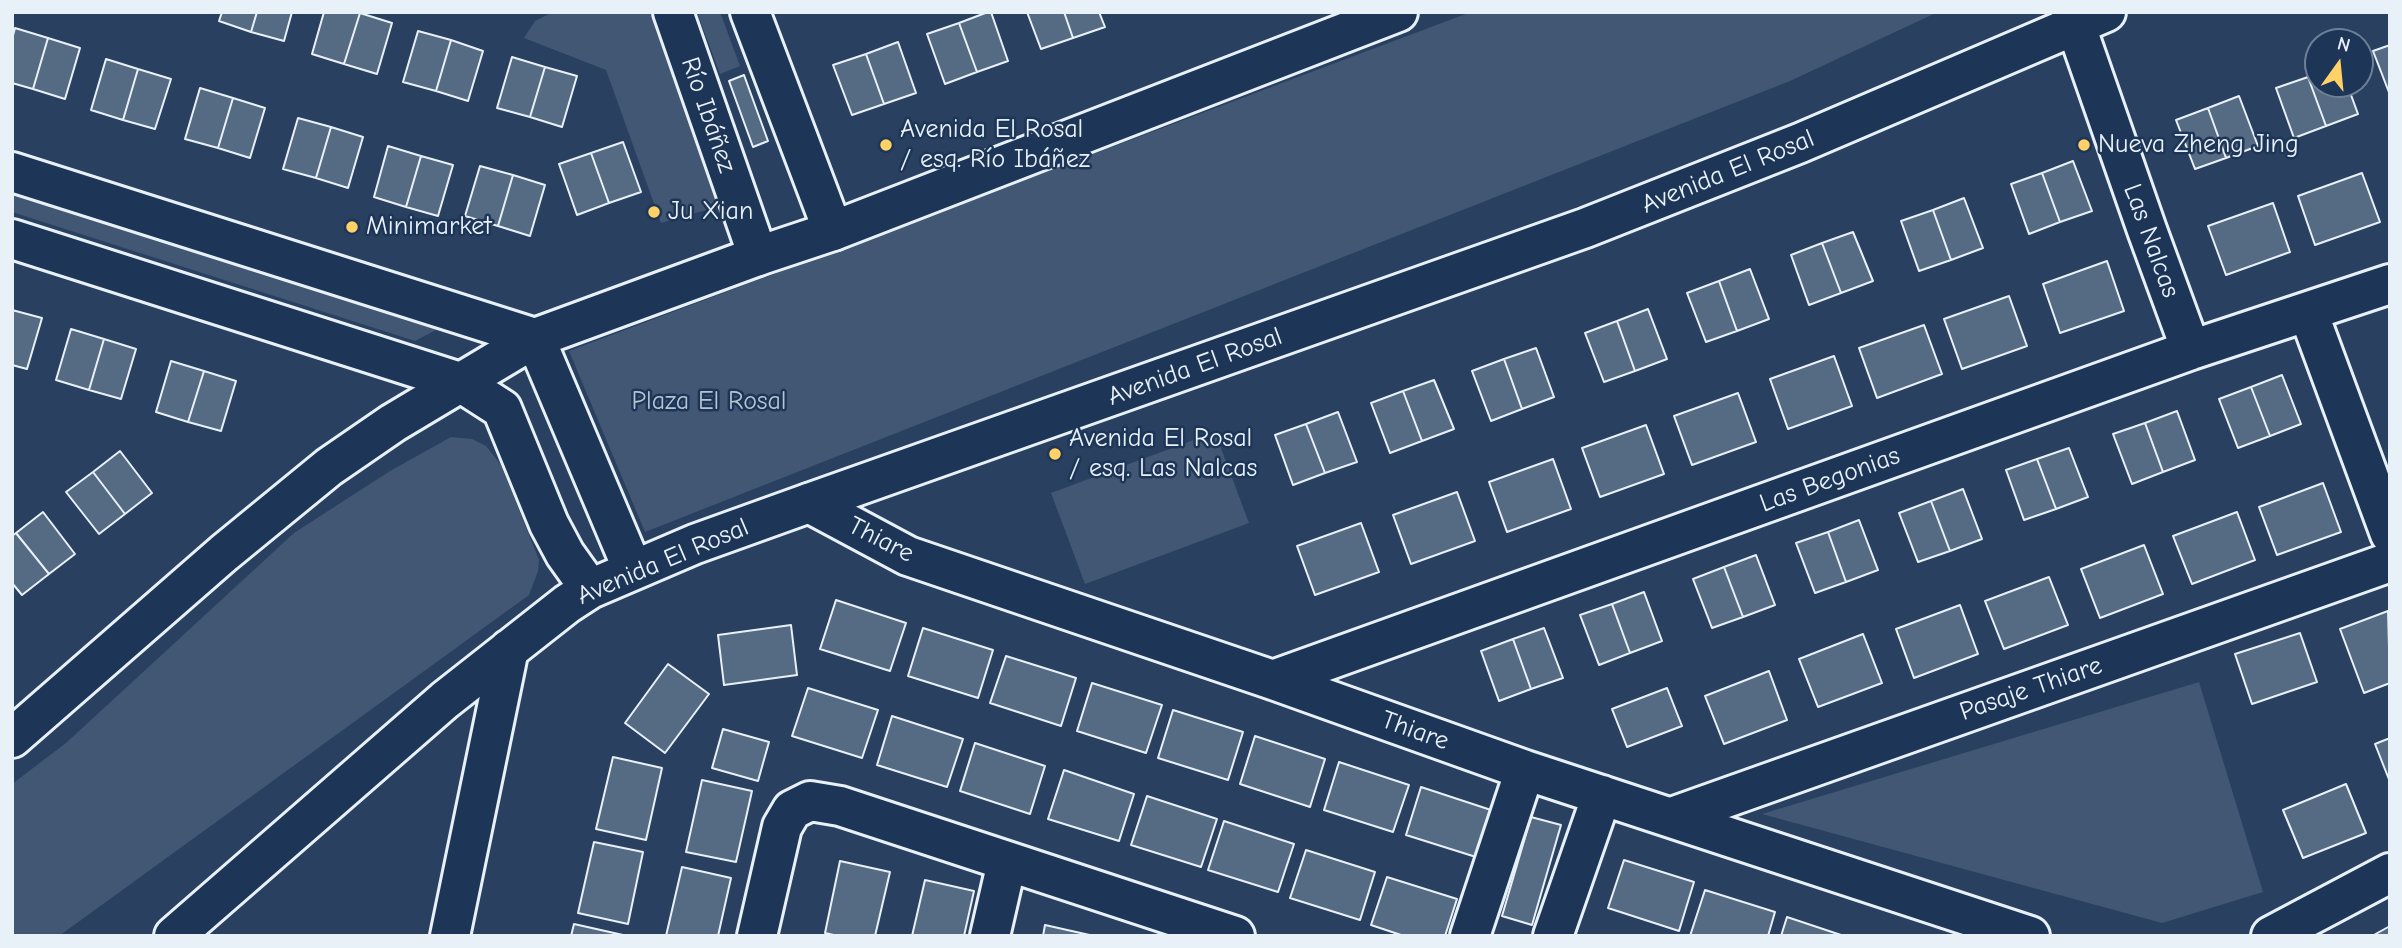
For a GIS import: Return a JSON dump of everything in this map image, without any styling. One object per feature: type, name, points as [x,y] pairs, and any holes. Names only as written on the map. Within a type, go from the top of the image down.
[{"type":"street","name":"Río Ibáñez","points":[[674,12],[758,256]]},
{"type":"street","points":[[750,12],[833,231]]},
{"type":"street","points":[[12,738],[275,509],[329,467],[393,422],[535,338],[833,231],[1398,12]]},
{"type":"street","name":"Las Nalcas","points":[[2084,16],[2147,230],[2192,350]]},
{"type":"street","name":"Avenida El Rosal","points":[[174,936],[445,699],[590,589],[809,503],[1585,228],[1800,143],[2084,16]]},
{"type":"street","points":[[12,172],[535,338],[633,570]]},
{"type":"street","points":[[12,239],[460,382],[502,409],[549,524],[565,554],[590,589]]},
{"type":"street","name":"Las Begonias","points":[[1273,680],[2192,350],[2390,284]]},
{"type":"street","points":[[2308,312],[2390,534]]},
{"type":"street","name":"Thiare","points":[[809,503],[908,556],[1273,680],[1525,770],[2030,936]]},
{"type":"street","name":"Pasaje Thiare","points":[[1672,817],[2390,562]]},
{"type":"street","points":[[450,936],[509,649]]},
{"type":"street","points":[[1470,936],[1525,770]]},
{"type":"street","points":[[1553,936],[1602,795]]},
{"type":"street","points":[[757,936],[782,827],[792,810],[810,801],[839,806],[1222,934]]},
{"type":"street","points":[[990,936],[1006,862]]},
{"type":"street","points":[[2272,936],[2390,873]]},
{"type":"green space","points":[[553,12],[654,12],[720,206],[661,223],[606,70],[524,38],[535,21]]},
{"type":"green space","points":[[697,12],[720,12],[740,66],[720,74]]},
{"type":"green space","name":"Plaza El Rosal","points":[[1471,12],[1938,12],[1790,81],[645,532],[569,351]]},
{"type":"green space","points":[[12,190],[431,322],[436,330],[415,341],[12,212]]},
{"type":"green space","points":[[1215,432],[1249,523],[1085,584],[1051,493]]},
{"type":"green space","points":[[451,437],[472,439],[486,446],[501,465],[539,560],[529,595],[59,936],[12,936],[12,784],[66,743],[294,533],[390,471]]},
{"type":"green space","points":[[2199,682],[2263,892],[2162,923],[1762,814]]},
{"type":"building","points":[[222,12],[257,12],[251,32],[219,21]]},
{"type":"building","points":[[257,12],[292,12],[284,41],[251,32]]},
{"type":"building","points":[[324,12],[360,13],[344,64],[312,54]]},
{"type":"building","points":[[991,12],[1008,61],[977,72],[959,23]]},
{"type":"building","points":[[1027,12],[1064,12],[1073,38],[1041,49]]},
{"type":"building","points":[[1064,12],[1099,12],[1105,27],[1073,38]]},
{"type":"building","points":[[360,13],[392,23],[377,74],[344,64]]},
{"type":"building","points":[[959,23],[977,72],[945,84],[927,34]]},
{"type":"building","points":[[15,28],[48,38],[33,89],[12,83],[12,39]]},
{"type":"building","points":[[418,31],[451,40],[436,91],[403,82]]},
{"type":"building","points":[[48,38],[80,48],[65,99],[33,89]]},
{"type":"building","points":[[451,40],[483,51],[468,101],[436,91]]},
{"type":"building","points":[[898,42],[916,93],[884,104],[866,54]]},
{"type":"building","points":[[2390,45],[2390,95],[2374,54],[2374,51]]},
{"type":"building","points":[[866,54],[884,104],[852,115],[833,65]]},
{"type":"building","points":[[512,57],[545,67],[530,117],[497,108]]},
{"type":"building","points":[[106,59],[138,69],[123,120],[91,110]]},
{"type":"building","points":[[545,67],[577,76],[562,127],[530,117]]},
{"type":"building","points":[[138,69],[171,79],[155,129],[123,120]]},
{"type":"building","points":[[744,75],[768,141],[753,147],[729,81]]},
{"type":"building","points":[[2304,78],[2304,98],[2316,98],[2326,126],[2294,138],[2276,88]]},
{"type":"building","points":[[200,88],[233,98],[218,148],[185,139]]},
{"type":"building","points":[[2239,96],[2258,146],[2226,158],[2208,108]]},
{"type":"building","points":[[233,98],[265,108],[250,158],[218,148]]},
{"type":"building","points":[[2316,98],[2352,98],[2358,114],[2326,126]]},
{"type":"building","points":[[2208,108],[2226,158],[2195,169],[2176,120]]},
{"type":"building","points":[[298,118],[331,127],[316,178],[283,169]]},
{"type":"building","points":[[331,127],[363,137],[348,188],[316,178]]},
{"type":"building","points":[[623,142],[641,192],[609,203],[591,153]]},
{"type":"building","points":[[388,146],[421,156],[406,207],[374,197]]},
{"type":"building","points":[[591,153],[609,203],[577,215],[559,164]]},
{"type":"building","points":[[421,156],[453,165],[438,216],[406,207]]},
{"type":"building","points":[[2073,161],[2092,211],[2060,222],[2042,173]]},
{"type":"building","points":[[480,166],[513,175],[498,226],[465,216]]},
{"type":"building","points":[[2042,173],[2060,222],[2029,234],[2011,184]]},
{"type":"building","points":[[2362,173],[2380,222],[2315,245],[2298,196]]},
{"type":"building","points":[[513,175],[545,185],[530,236],[498,226]]},
{"type":"building","points":[[1964,198],[1983,248],[1951,260],[1933,210]]},
{"type":"building","points":[[2273,203],[2290,252],[2226,275],[2208,226]]},
{"type":"building","points":[[1933,210],[1951,260],[1919,271],[1901,221]]},
{"type":"building","points":[[1853,232],[1873,281],[1841,293],[1822,243]]},
{"type":"building","points":[[1822,243],[1841,293],[1809,305],[1791,255]]},
{"type":"building","points":[[2107,261],[2124,311],[2060,333],[2043,284]]},
{"type":"building","points":[[1750,269],[1769,319],[1737,331],[1719,281]]},
{"type":"building","points":[[1719,281],[1737,331],[1706,342],[1687,293]]},
{"type":"building","points":[[2009,296],[2027,346],[1962,369],[1944,319]]},
{"type":"building","points":[[1648,309],[1667,359],[1635,371],[1617,321]]},
{"type":"building","points":[[12,310],[42,318],[27,369],[12,365]]},
{"type":"building","points":[[1617,321],[1635,371],[1604,382],[1585,333]]},
{"type":"building","points":[[1924,325],[1942,374],[1877,398],[1859,348]]},
{"type":"building","points":[[71,329],[104,339],[89,390],[56,380]]},
{"type":"building","points":[[104,339],[136,349],[121,399],[89,390]]},
{"type":"building","points":[[1536,348],[1554,397],[1522,409],[1504,359]]},
{"type":"building","points":[[1834,356],[1852,406],[1788,429],[1770,379]]},
{"type":"building","points":[[1504,359],[1522,409],[1491,421],[1472,371]]},
{"type":"building","points":[[171,361],[204,371],[188,422],[156,412]]},
{"type":"building","points":[[204,371],[236,381],[221,431],[188,422]]},
{"type":"building","points":[[2282,375],[2301,424],[2270,436],[2251,387]]},
{"type":"building","points":[[1434,380],[1454,429],[1422,441],[1403,391]]},
{"type":"building","points":[[2251,387],[2270,436],[2238,448],[2219,399]]},
{"type":"building","points":[[1403,391],[1422,441],[1390,453],[1371,403]]},
{"type":"building","points":[[1738,393],[1756,442],[1692,465],[1674,416]]},
{"type":"building","points":[[2177,411],[2195,460],[2163,472],[2145,423]]},
{"type":"building","points":[[1338,412],[1357,462],[1325,473],[1306,424]]},
{"type":"building","points":[[2145,423],[2163,472],[2132,484],[2113,434]]},
{"type":"building","points":[[1306,424],[1325,473],[1293,485],[1275,435]]},
{"type":"building","points":[[1646,425],[1664,474],[1600,497],[1582,448]]},
{"type":"building","points":[[2069,448],[2088,497],[2056,509],[2037,459]]},
{"type":"building","points":[[120,451],[152,493],[125,514],[93,472]]},
{"type":"building","points":[[1553,459],[1571,509],[1507,532],[1489,482]]},
{"type":"building","points":[[2037,459],[2056,509],[2024,520],[2006,470]]},
{"type":"building","points":[[93,472],[125,514],[99,534],[66,492]]},
{"type":"building","points":[[2323,483],[2341,532],[2277,555],[2259,507]]},
{"type":"building","points":[[1963,489],[1982,539],[1950,551],[1931,501]]},
{"type":"building","points":[[1457,492],[1475,541],[1411,564],[1393,515]]},
{"type":"building","points":[[1931,501],[1950,551],[1918,562],[1899,513]]},
{"type":"building","points":[[43,512],[75,554],[49,574],[16,533]]},
{"type":"building","points":[[2237,512],[2255,560],[2192,584],[2173,536]]},
{"type":"building","points":[[1859,520],[1878,570],[1846,582],[1828,532]]},
{"type":"building","points":[[1361,523],[1379,572],[1315,595],[1297,546]]},
{"type":"building","points":[[1828,532],[1846,582],[1815,593],[1796,543]]},
{"type":"building","points":[[16,533],[49,574],[22,595],[12,583],[12,536]]},
{"type":"building","points":[[2144,545],[2163,594],[2100,618],[2081,569]]},
{"type":"building","points":[[1756,555],[1775,605],[1743,617],[1724,567]]},
{"type":"building","points":[[1724,567],[1743,617],[1712,628],[1693,579]]},
{"type":"building","points":[[2049,577],[2068,625],[2004,649],[1985,601]]},
{"type":"building","points":[[1644,592],[1662,641],[1630,653],[1612,604]]},
{"type":"building","points":[[836,600],[906,623],[890,671],[820,649]]},
{"type":"building","points":[[1612,604],[1630,653],[1599,665],[1580,615]]},
{"type":"building","points":[[1960,605],[1978,654],[1914,678],[1896,629]]},
{"type":"building","points":[[2388,611],[2390,683],[2364,693],[2340,629]]},
{"type":"building","points":[[791,625],[797,675],[724,685],[718,635]]},
{"type":"building","points":[[923,628],[993,650],[978,698],[908,676]]},
{"type":"building","points":[[1544,628],[1563,678],[1531,689],[1513,639]]},
{"type":"building","points":[[2300,633],[2317,682],[2252,704],[2235,654]]},
{"type":"building","points":[[1863,634],[1882,683],[1818,707],[1799,659]]},
{"type":"building","points":[[1513,639],[1531,689],[1499,701],[1481,651]]},
{"type":"building","points":[[1006,656],[1076,678],[1061,726],[990,703]]},
{"type":"building","points":[[668,664],[709,694],[665,753],[625,723]]},
{"type":"building","points":[[1769,671],[1787,720],[1724,744],[1705,696]]},
{"type":"building","points":[[1092,683],[1162,705],[1146,753],[1077,731]]},
{"type":"building","points":[[808,688],[878,710],[862,758],[792,736]]},
{"type":"building","points":[[1667,688],[1682,726],[1627,747],[1612,709]]},
{"type":"building","points":[[1173,710],[1243,732],[1228,780],[1158,758]]},
{"type":"building","points":[[892,716],[963,739],[947,787],[877,765]]},
{"type":"building","points":[[723,729],[769,742],[758,781],[712,768]]},
{"type":"building","points":[[1255,736],[1325,759],[1310,807],[1240,784]]},
{"type":"building","points":[[2390,738],[2390,782],[2375,744]]},
{"type":"building","points":[[975,743],[1045,766],[1030,814],[960,791]]},
{"type":"building","points":[[613,757],[662,768],[646,840],[596,829]]},
{"type":"building","points":[[1339,762],[1409,785],[1393,832],[1324,810]]},
{"type":"building","points":[[1064,770],[1134,794],[1119,841],[1048,819]]},
{"type":"building","points":[[702,780],[752,791],[736,862],[686,852]]},
{"type":"building","points":[[2346,784],[2366,833],[2303,858],[2283,810]]},
{"type":"building","points":[[1421,787],[1491,810],[1476,857],[1406,835]]},
{"type":"building","points":[[1147,796],[1217,819],[1201,867],[1131,845]]},
{"type":"building","points":[[1531,817],[1561,825],[1532,925],[1502,916]]},
{"type":"building","points":[[1224,821],[1294,844],[1278,892],[1208,870]]},
{"type":"building","points":[[594,842],[643,852],[628,924],[578,913]]},
{"type":"building","points":[[1306,850],[1375,872],[1360,920],[1290,898]]},
{"type":"building","points":[[1624,860],[1694,882],[1679,931],[1608,908]]},
{"type":"building","points":[[840,861],[890,872],[875,936],[838,936],[825,933]]},
{"type":"building","points":[[682,867],[731,878],[718,936],[666,936]]},
{"type":"building","points":[[1387,877],[1457,899],[1445,936],[1404,936],[1371,925]]},
{"type":"building","points":[[925,880],[974,891],[964,936],[912,936]]},
{"type":"building","points":[[1705,890],[1775,912],[1768,936],[1690,936]]},
{"type":"building","points":[[1787,917],[1844,936],[1781,936]]},
{"type":"building","points":[[574,924],[623,935],[623,936],[571,936]]},
{"type":"building","points":[[1045,925],[1094,936],[1043,936]]},
{"type":"building","points":[[2390,926],[2390,936],[2372,936]]},
{"type":"place","name":"Avenida El Rosal / esq. Río Ibáñez","points":[[886,145]]},
{"type":"place","name":"Nueva Zheng Jing","points":[[2084,145]]},
{"type":"place","name":"Ju Xian","points":[[654,212]]},
{"type":"place","name":"Minimarket","points":[[352,227]]},
{"type":"place","name":"Avenida El Rosal / esq. Las Nalcas","points":[[1055,454]]}]
